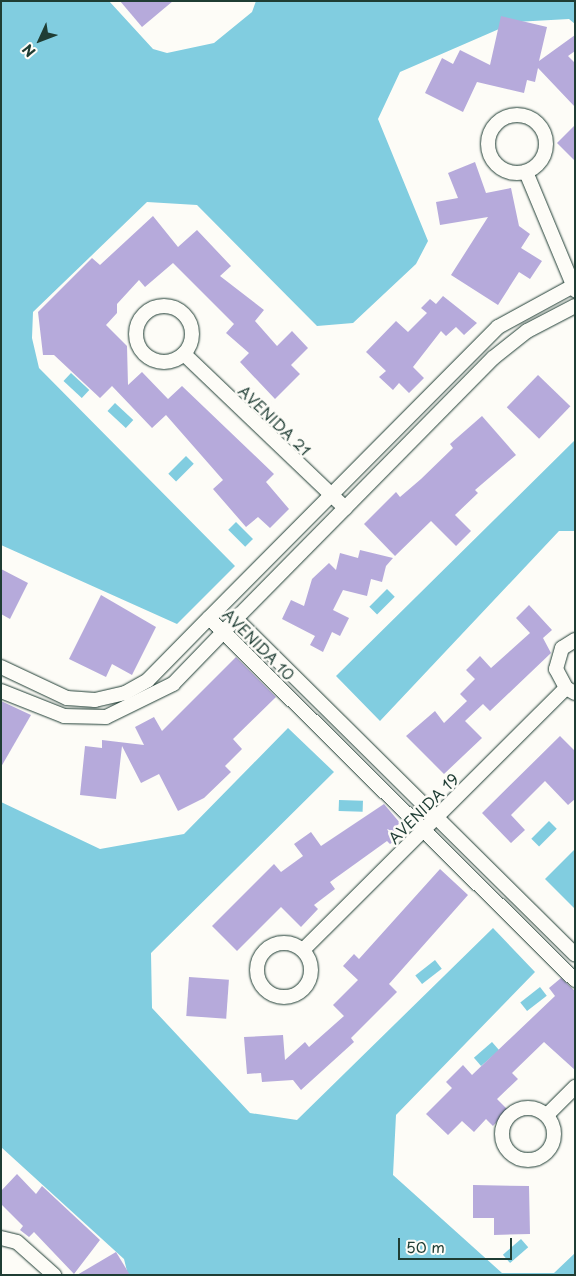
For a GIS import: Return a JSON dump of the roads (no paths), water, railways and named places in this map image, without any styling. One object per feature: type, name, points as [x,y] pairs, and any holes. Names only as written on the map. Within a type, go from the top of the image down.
[{"type":"street","points":[[507,116],[530,117],[545,134],[544,157],[526,172],[504,170],[489,153],[490,131],[507,116]]},
{"type":"street","points":[[526,172],[574,287]]},
{"type":"street","name":"AVENIDA 10","points":[[574,287],[498,328],[329,494],[210,618],[575,980]]},
{"type":"street","points":[[165,305],[185,314],[193,334],[184,354],[164,362],[144,353],[136,333],[145,313],[165,305]]},
{"type":"street","name":"AVENIDA 10","points":[[575,306],[527,331],[493,358],[236,619],[438,816],[575,954]]},
{"type":"street","name":"AVENIDA 21","points":[[184,354],[345,508]]},
{"type":"street","points":[[1,691],[64,716],[106,717],[173,684],[236,619],[222,605]]},
{"type":"street","points":[[1,667],[67,698],[95,700],[125,694],[148,680],[210,618]]},
{"type":"street","name":"AVENIDA 19","points":[[303,950],[424,829],[570,691],[556,669],[557,658],[575,640]]},
{"type":"street","points":[[326,733],[340,720]]},
{"type":"street","points":[[528,933],[541,919]]},
{"type":"street","points":[[283,942],[303,950],[312,969],[305,989],[286,998],[266,991],[256,971],[264,952],[283,942]]},
{"type":"street","points":[[547,1115],[575,1087]]},
{"type":"street","points":[[1,1238],[16,1242],[54,1275]]},
{"type":"water","points":[[1,1],[109,1],[153,49],[167,53],[214,43],[252,12],[256,1],[575,1],[575,24],[569,19],[515,22],[400,72],[378,119],[428,241],[416,264],[353,323],[317,326],[197,205],[147,202],[33,312],[32,338],[39,368],[235,566],[177,624],[1,545]]},
{"type":"water","points":[[71,373],[89,390],[82,398],[63,381]]},
{"type":"water","points":[[115,403],[133,420],[126,428],[107,411]]},
{"type":"water","points":[[575,440],[575,531],[559,531],[380,721],[336,676]]},
{"type":"water","points":[[186,456],[194,464],[176,481],[168,474]]},
{"type":"water","points":[[236,522],[253,539],[245,547],[228,530]]},
{"type":"water","points":[[387,589],[395,597],[377,614],[369,607]]},
{"type":"water","points":[[288,728],[334,772],[151,953],[152,1008],[250,1113],[297,1120],[493,928],[535,972],[396,1115],[393,1175],[502,1273],[554,1273],[575,1253],[575,1275],[128,1275],[124,1259],[1,1147],[1,802],[100,849],[184,834]]},
{"type":"water","points":[[339,800],[363,801],[363,812],[339,811]]},
{"type":"water","points":[[549,821],[557,829],[539,846],[531,839]]},
{"type":"water","points":[[575,849],[575,909],[545,879]]},
{"type":"water","points":[[435,960],[442,969],[422,984],[415,975]]},
{"type":"water","points":[[540,987],[547,996],[527,1011],[520,1002]]},
{"type":"water","points":[[492,1042],[499,1050],[481,1066],[474,1058]]},
{"type":"water","points":[[521,1239],[528,1247],[510,1263],[503,1255]]}]
